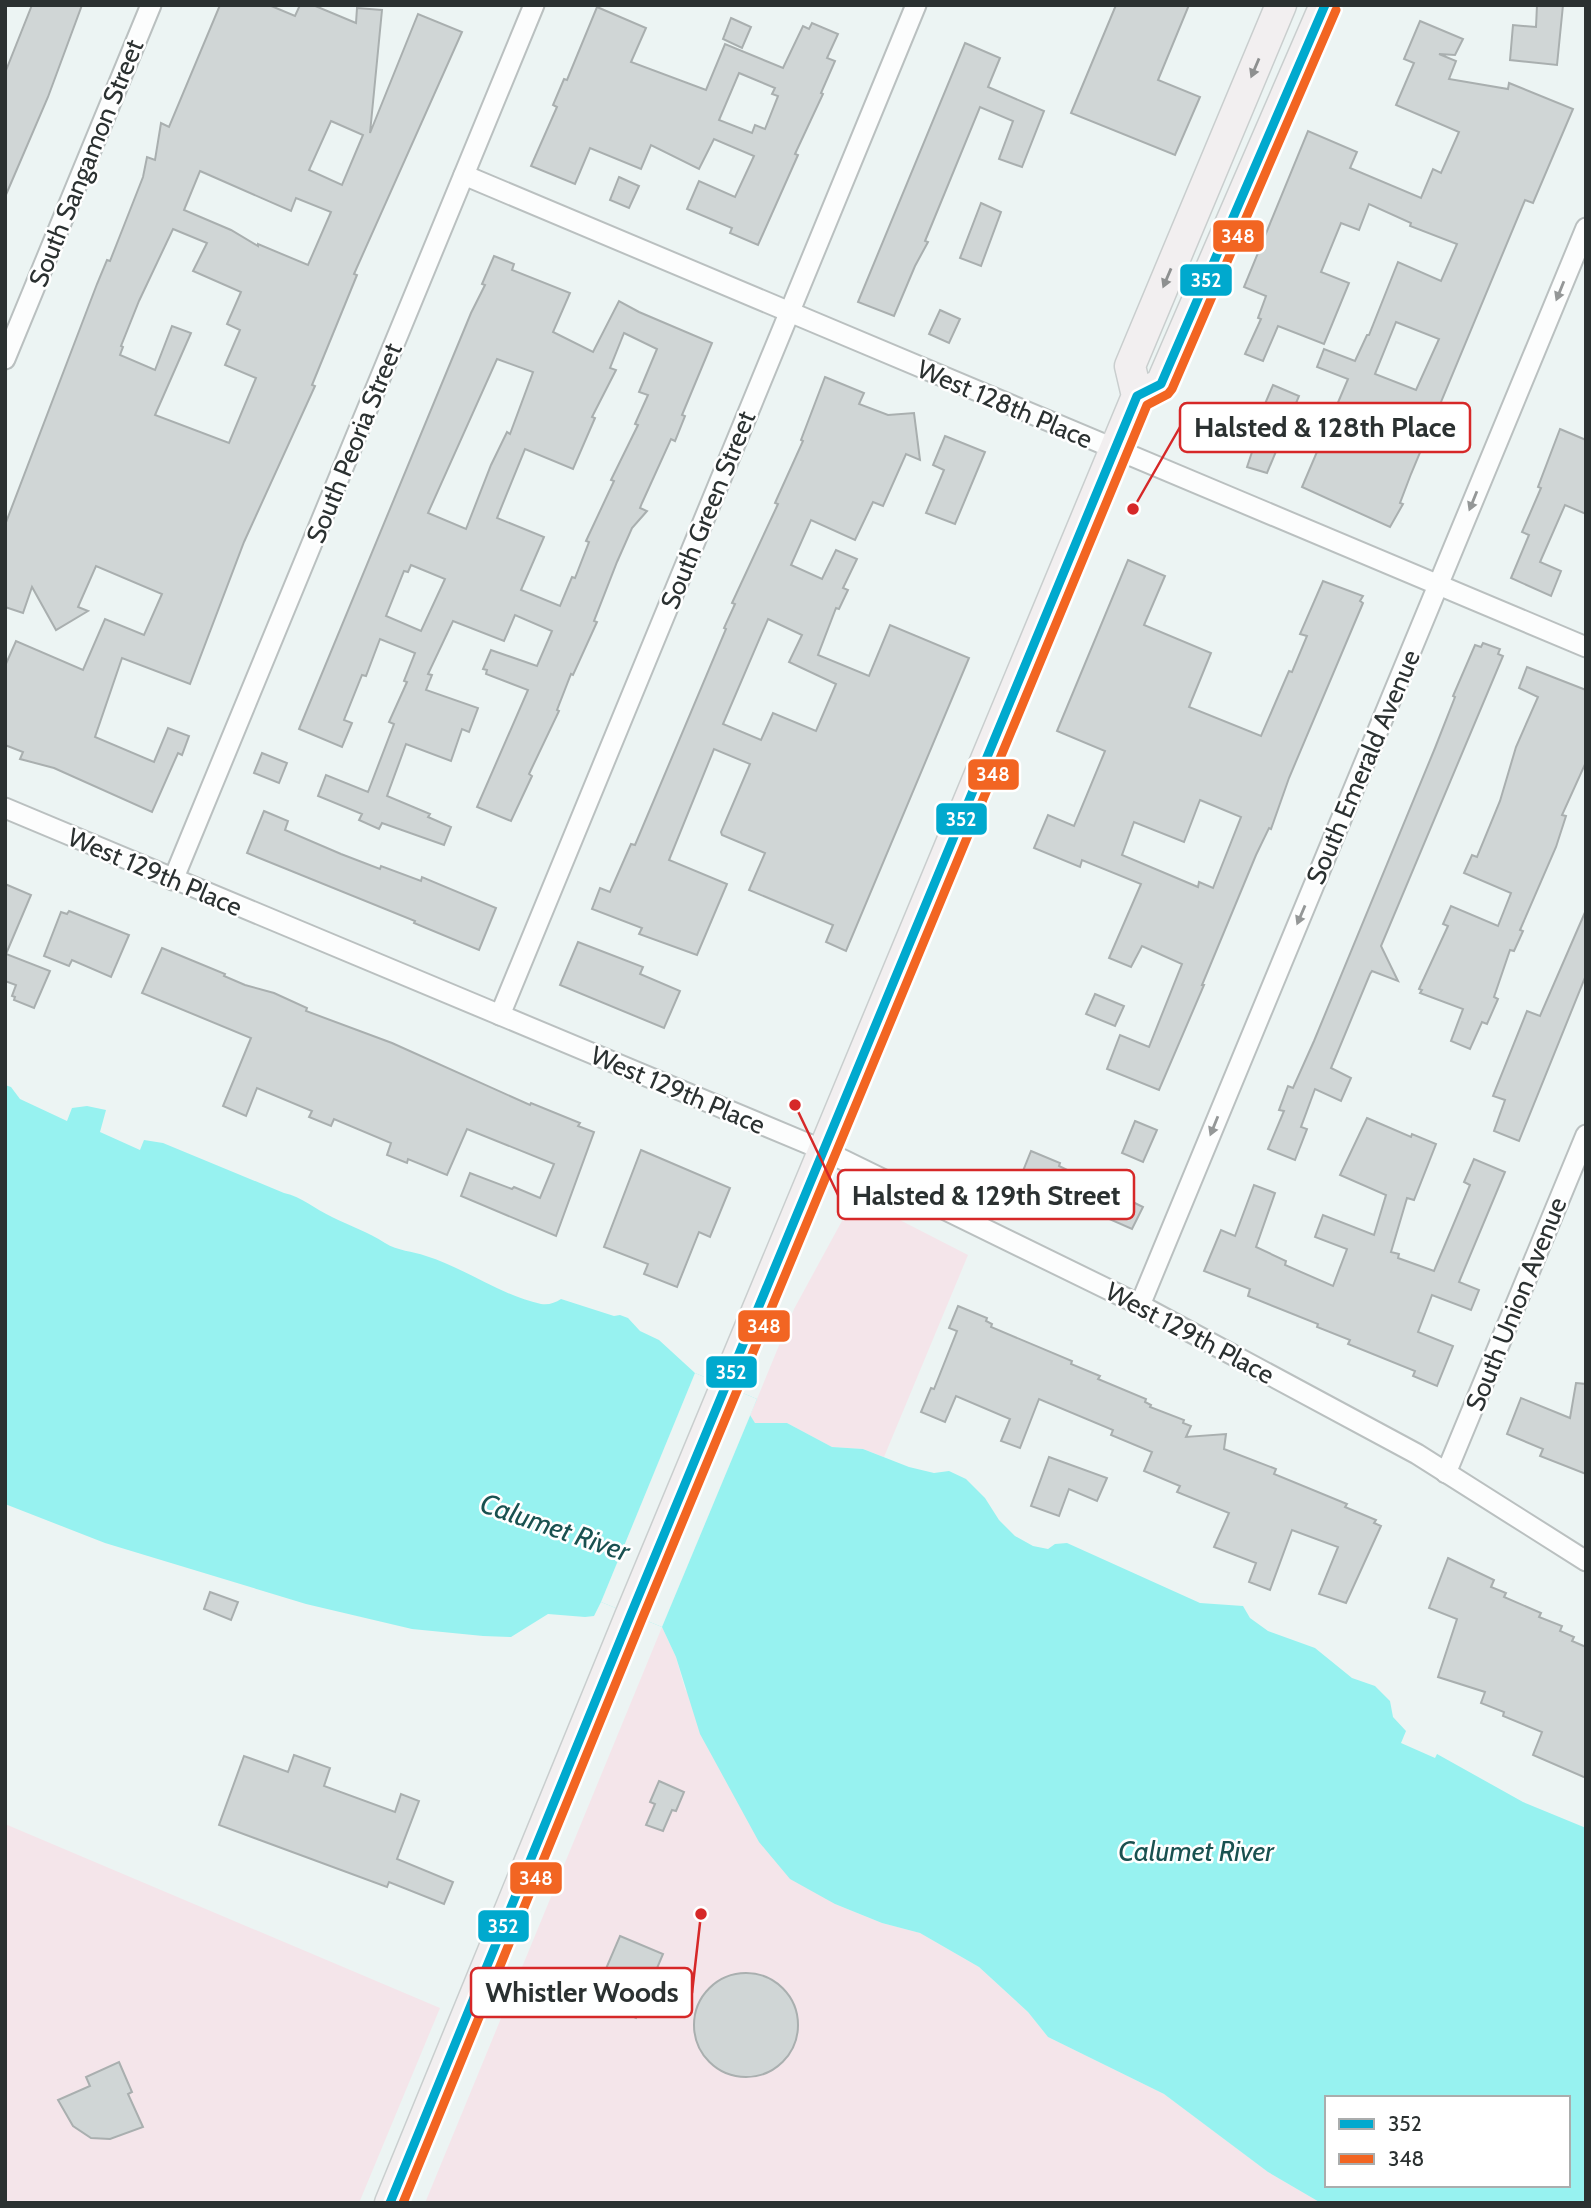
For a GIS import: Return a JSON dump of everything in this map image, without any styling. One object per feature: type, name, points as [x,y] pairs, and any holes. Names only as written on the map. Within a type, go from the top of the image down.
[{"type":"main road","points":[[1138,396],[1130,366],[1281,5]]},
{"type":"main road","points":[[390,2203],[1114,449],[1138,396],[1161,384],[1325,5]]},
{"type":"street","name":"South Sangamon Street","points":[[5,359],[150,5]]},
{"type":"street","name":"South Peoria Street","points":[[173,880],[534,5]]},
{"type":"street","name":"South Green Street","points":[[500,1016],[916,5]]},
{"type":"street","name":"West 128th Place","points":[[464,175],[1586,647]]},
{"type":"street","name":"South Emerald Avenue","points":[[1140,1305],[1586,228]]},
{"type":"street","name":"West 129th Place","points":[[5,808],[824,1150],[1140,1305],[1417,1454],[1586,1561]]},
{"type":"street","name":"South Union Avenue","points":[[1446,1473],[1586,1135]]},
{"type":"shaded area","points":[[855,1197],[968,1255],[884,1457],[863,1449],[832,1447],[787,1423],[755,1423],[750,1416],[794,1309]]},
{"type":"shaded area","points":[[662,1627],[676,1657],[685,1689],[835,1904],[882,1923],[920,1933],[979,1967],[1028,2012],[1048,2037],[1164,2094],[1268,2172],[1321,2203],[425,2203]]},
{"type":"shaded area","points":[[5,1824],[440,2008],[359,2203],[5,2203]]},
{"type":"water","name":"Calumet River","points":[[5,1085],[11,1087],[20,1099],[67,1121],[72,1108],[87,1106],[106,1110],[100,1132],[140,1150],[144,1140],[163,1143],[297,1197],[390,1246],[440,1261],[526,1300],[547,1304],[561,1299],[628,1318],[640,1331],[659,1340],[695,1373],[757,1399],[750,1415],[755,1423],[787,1423],[832,1447],[863,1449],[909,1467],[934,1473],[949,1471],[966,1479],[1015,1536],[1033,1546],[1048,1549],[1055,1544],[1067,1543],[1200,1603],[1243,1606],[1250,1618],[1268,1631],[1315,1648],[1352,1678],[1375,1686],[1390,1701],[1393,1717],[1406,1731],[1401,1743],[1435,1758],[1437,1754],[1523,1802],[1586,1828],[1586,2203],[1321,2203],[1268,2172],[1164,2094],[1048,2037],[1028,2012],[979,1967],[920,1933],[882,1923],[835,1904],[790,1879],[759,1842],[700,1734],[676,1657],[662,1627],[601,1602],[594,1616],[548,1614],[511,1637],[412,1629],[306,1604],[105,1543],[5,1504]]},
{"type":"pier","points":[[695,1373],[757,1399],[662,1627],[601,1602]]},
{"type":"building","points":[[32,5],[82,5],[48,97],[5,197],[5,73]]},
{"type":"building","points":[[220,5],[269,5],[295,16],[300,5],[313,5],[356,23],[357,8],[382,10],[370,133],[418,14],[462,32],[354,274],[357,275],[312,385],[315,386],[244,542],[190,684],[122,658],[95,737],[154,762],[168,728],[189,736],[182,755],[178,753],[152,812],[54,768],[20,759],[23,752],[5,745],[5,666],[16,641],[83,670],[105,619],[144,635],[162,594],[96,566],[78,607],[88,611],[56,630],[32,587],[23,613],[5,607],[5,525],[97,284],[107,260],[110,261],[143,177],[147,157],[155,160],[161,123],[169,127]],"holes":[[[331,121],[363,135],[342,185],[309,170]],[[200,171],[291,211],[296,198],[331,212],[308,265],[258,246],[231,230],[184,210]],[[173,229],[207,243],[193,271],[241,292],[227,324],[240,330],[225,365],[256,378],[229,443],[155,415],[191,333],[172,326],[155,370],[120,355],[139,301]]]},
{"type":"building","points":[[1116,5],[1189,5],[1158,80],[1200,97],[1175,155],[1071,113]]},
{"type":"building","points":[[1537,5],[1563,5],[1557,65],[1510,60],[1513,25],[1536,27]]},
{"type":"building","points":[[597,7],[646,28],[631,62],[706,90],[725,44],[783,68],[803,26],[809,29],[812,23],[838,34],[827,58],[835,61],[821,93],[823,94],[758,245],[730,233],[732,228],[687,209],[699,181],[735,197],[754,156],[714,139],[699,169],[651,145],[641,169],[590,148],[575,184],[531,166],[557,107],[553,105],[564,79],[567,80]],"holes":[[[739,73],[775,88],[772,94],[778,96],[765,129],[755,125],[752,133],[719,120]]]},
{"type":"building","points":[[731,18],[751,27],[742,48],[723,39]]},
{"type":"building","points":[[1420,21],[1463,39],[1455,55],[1439,54],[1456,61],[1449,79],[1508,89],[1509,83],[1573,109],[1533,203],[1525,200],[1411,474],[1400,503],[1403,504],[1390,527],[1302,487],[1348,379],[1317,367],[1324,349],[1355,361],[1369,335],[1398,262],[1441,281],[1457,244],[1410,226],[1411,223],[1369,204],[1359,230],[1341,223],[1321,272],[1349,283],[1324,344],[1278,326],[1263,361],[1245,354],[1261,319],[1258,318],[1266,296],[1244,287],[1308,131],[1357,152],[1350,168],[1421,198],[1433,169],[1441,173],[1459,132],[1396,105],[1414,63],[1404,59]],"holes":[[[1396,322],[1439,339],[1416,390],[1375,374]]]},
{"type":"building","points":[[965,43],[1000,58],[988,87],[1044,111],[1022,167],[999,159],[1013,121],[980,107],[925,241],[928,242],[894,316],[858,302]]},
{"type":"building","points":[[619,177],[639,186],[629,208],[610,200]]},
{"type":"building","points":[[981,203],[1001,212],[981,266],[960,258]]},
{"type":"building","points":[[494,256],[514,264],[512,270],[570,293],[553,332],[593,352],[619,301],[712,343],[682,415],[685,416],[675,441],[671,439],[640,508],[647,511],[632,528],[617,562],[594,621],[597,622],[573,675],[571,674],[557,710],[559,711],[529,774],[532,776],[511,821],[477,807],[528,690],[486,674],[487,670],[483,669],[491,650],[537,666],[552,631],[515,615],[504,641],[453,621],[428,674],[432,675],[426,690],[478,708],[469,732],[462,729],[451,761],[406,744],[387,796],[430,814],[428,817],[451,827],[444,845],[382,823],[379,829],[359,820],[362,814],[318,796],[326,775],[368,792],[394,724],[389,722],[407,682],[404,681],[415,653],[380,639],[366,676],[362,675],[344,720],[352,723],[342,747],[299,729],[485,285],[482,284]],"holes":[[[624,333],[657,349],[639,392],[648,395],[635,424],[638,425],[611,480],[614,481],[586,541],[589,542],[575,578],[572,577],[560,606],[521,590],[544,537],[497,518],[525,449],[573,469],[595,418],[592,417],[616,370],[610,368]],[[497,359],[533,372],[510,434],[507,432],[491,465],[466,529],[428,513]],[[411,565],[445,579],[421,631],[386,616],[404,571],[408,572]]]},
{"type":"building","points":[[940,310],[960,319],[949,343],[929,334]]},
{"type":"building","points":[[825,377],[864,393],[859,404],[888,415],[914,413],[920,460],[906,454],[883,506],[873,502],[855,540],[811,520],[791,565],[822,579],[836,550],[857,559],[843,588],[848,590],[839,609],[836,608],[818,655],[869,676],[890,625],[969,658],[846,951],[826,942],[833,925],[749,890],[765,853],[722,835],[721,832],[750,764],[714,749],[669,860],[727,884],[697,955],[639,934],[642,928],[592,909],[600,888],[610,892],[631,844],[635,845],[726,629],[724,628],[735,604],[732,603],[778,504],[775,503],[803,441],[801,440]],"holes":[[[768,619],[802,635],[789,662],[836,684],[816,731],[773,713],[761,740],[723,724]]]},
{"type":"building","points":[[1273,385],[1299,396],[1267,473],[1247,467],[1258,434],[1253,432]]},
{"type":"building","points":[[1560,429],[1586,440],[1586,514],[1565,505],[1540,562],[1561,571],[1551,596],[1511,578],[1529,535],[1522,532],[1541,488],[1538,487]]},
{"type":"building","points":[[945,436],[985,452],[955,524],[926,513],[944,470],[933,465]]},
{"type":"building","points":[[1128,560],[1165,576],[1144,625],[1211,653],[1189,707],[1261,736],[1307,636],[1300,634],[1323,581],[1363,596],[1360,601],[1363,603],[1289,778],[1271,829],[1269,828],[1256,855],[1159,1090],[1107,1069],[1120,1035],[1149,1047],[1182,964],[1142,946],[1131,967],[1109,958],[1141,884],[1082,860],[1080,867],[1034,848],[1048,815],[1074,826],[1105,751],[1057,731]],"holes":[[[1200,800],[1241,817],[1213,888],[1199,882],[1198,887],[1122,855],[1134,822],[1184,842]]]},
{"type":"building","points":[[1483,643],[1500,649],[1498,654],[1503,656],[1381,946],[1398,981],[1372,971],[1370,974],[1331,1068],[1351,1078],[1341,1101],[1315,1089],[1301,1127],[1307,1129],[1295,1160],[1268,1149],[1284,1111],[1279,1110],[1288,1086],[1293,1088],[1314,1041],[1475,645],[1481,647]]},
{"type":"building","points":[[1527,667],[1586,690],[1586,762],[1562,815],[1566,816],[1556,847],[1520,930],[1523,931],[1514,951],[1510,950],[1494,997],[1498,999],[1487,1024],[1482,1022],[1470,1049],[1451,1041],[1463,1009],[1420,993],[1422,990],[1419,989],[1448,926],[1443,924],[1451,906],[1498,926],[1511,893],[1464,873],[1472,855],[1477,857],[1500,801],[1516,747],[1538,697],[1519,688]]},
{"type":"building","points":[[262,753],[287,763],[279,783],[254,773]]},
{"type":"building","points":[[264,811],[288,821],[285,830],[341,854],[421,881],[422,877],[496,908],[479,950],[247,853]]},
{"type":"building","points":[[5,884],[31,895],[6,954],[50,971],[34,1008],[14,1000],[15,997],[12,996],[16,985],[5,981]]},
{"type":"building","points":[[1586,910],[1586,975],[1519,1141],[1494,1131],[1505,1100],[1493,1096],[1527,1011],[1540,1016]]},
{"type":"building","points":[[69,911],[129,935],[111,977],[72,960],[69,966],[44,956],[61,912],[67,914]]},
{"type":"building","points":[[578,942],[643,967],[640,974],[680,991],[664,1028],[560,985]]},
{"type":"building","points":[[162,948],[245,985],[274,993],[307,1008],[306,1011],[392,1043],[530,1105],[531,1103],[580,1123],[578,1126],[594,1132],[556,1236],[461,1196],[470,1173],[540,1198],[554,1164],[467,1129],[447,1175],[408,1159],[407,1163],[387,1155],[391,1143],[334,1119],[331,1126],[309,1117],[312,1111],[257,1088],[246,1116],[223,1106],[251,1038],[142,993]]},
{"type":"building","points":[[1095,994],[1124,1006],[1115,1026],[1086,1014]]},
{"type":"building","points":[[1367,1118],[1411,1137],[1412,1134],[1436,1144],[1414,1200],[1407,1198],[1391,1252],[1399,1254],[1398,1258],[1434,1271],[1470,1185],[1464,1182],[1474,1159],[1505,1172],[1459,1282],[1479,1290],[1471,1310],[1432,1295],[1418,1332],[1453,1346],[1437,1386],[1413,1376],[1415,1371],[1348,1344],[1350,1340],[1317,1327],[1318,1324],[1248,1296],[1250,1289],[1204,1271],[1221,1230],[1235,1236],[1254,1185],[1275,1193],[1256,1247],[1286,1261],[1285,1265],[1333,1286],[1347,1249],[1315,1237],[1323,1215],[1374,1235],[1386,1195],[1340,1175]]},
{"type":"building","points":[[1135,1121],[1157,1130],[1143,1162],[1122,1153]]},
{"type":"building","points":[[641,1150],[730,1188],[710,1237],[699,1232],[677,1287],[644,1274],[648,1264],[604,1247]]},
{"type":"building","points":[[1031,1151],[1060,1163],[1059,1166],[1143,1207],[1132,1229],[1057,1196],[1059,1192],[1021,1176]]},
{"type":"building","points":[[958,1306],[987,1318],[986,1321],[992,1324],[991,1327],[1072,1361],[1071,1364],[1100,1376],[1098,1379],[1146,1399],[1145,1402],[1151,1405],[1150,1407],[1184,1420],[1183,1423],[1191,1426],[1186,1437],[1226,1434],[1224,1449],[1276,1469],[1274,1474],[1347,1504],[1345,1507],[1376,1520],[1374,1523],[1381,1526],[1346,1603],[1319,1594],[1338,1547],[1292,1530],[1270,1590],[1249,1582],[1256,1563],[1214,1547],[1229,1513],[1177,1492],[1180,1486],[1144,1471],[1152,1452],[1111,1435],[1113,1430],[1039,1399],[1020,1448],[1001,1441],[1010,1419],[956,1396],[945,1422],[921,1412],[931,1388],[934,1389],[957,1331],[949,1328]]},
{"type":"building","points":[[1576,1383],[1586,1384],[1586,1474],[1540,1456],[1543,1449],[1507,1434],[1521,1398],[1570,1418]]},
{"type":"building","points":[[1049,1457],[1107,1478],[1097,1501],[1069,1489],[1059,1516],[1031,1506]]},
{"type":"building","points":[[1448,1558],[1494,1580],[1491,1587],[1506,1593],[1504,1597],[1541,1613],[1539,1617],[1562,1626],[1560,1631],[1574,1637],[1572,1641],[1586,1647],[1586,1778],[1533,1755],[1542,1732],[1503,1716],[1504,1712],[1481,1703],[1485,1692],[1438,1677],[1457,1619],[1429,1608]]},
{"type":"building","points":[[210,1592],[238,1602],[231,1620],[204,1609]]},
{"type":"building","points":[[294,1755],[330,1768],[324,1786],[395,1812],[401,1794],[419,1801],[397,1859],[453,1882],[444,1904],[389,1882],[387,1887],[219,1825],[244,1756],[288,1772]]},
{"type":"building","points":[[659,1781],[684,1792],[663,1831],[646,1825],[655,1804],[650,1802]]},
{"type":"building","points":[[620,1936],[663,1954],[636,2018],[593,1999]]},
{"type":"building","points":[[746,1973],[766,1977],[783,1988],[794,2005],[798,2025],[794,2045],[783,2062],[766,2073],[746,2077],[726,2073],[709,2062],[698,2045],[694,2025],[698,2005],[709,1988],[726,1977]]},
{"type":"building","points":[[119,2062],[132,2092],[128,2094],[143,2127],[110,2139],[91,2138],[73,2126],[58,2100],[90,2086],[86,2077]]},
{"type":"transit line","name":"352","points":[[390,2203],[631,1614],[1137,396],[1161,384],[1325,5]]},
{"type":"transit line","name":"348","points":[[403,2203],[642,1619],[1147,405],[1172,389],[1336,10]]},
{"type":"place","name":"Halsted & 128th Place","points":[[1133,509]]},
{"type":"place","name":"Halsted & 129th Street","points":[[795,1105]]},
{"type":"place","name":"Whistler Woods","points":[[701,1914]]}]
